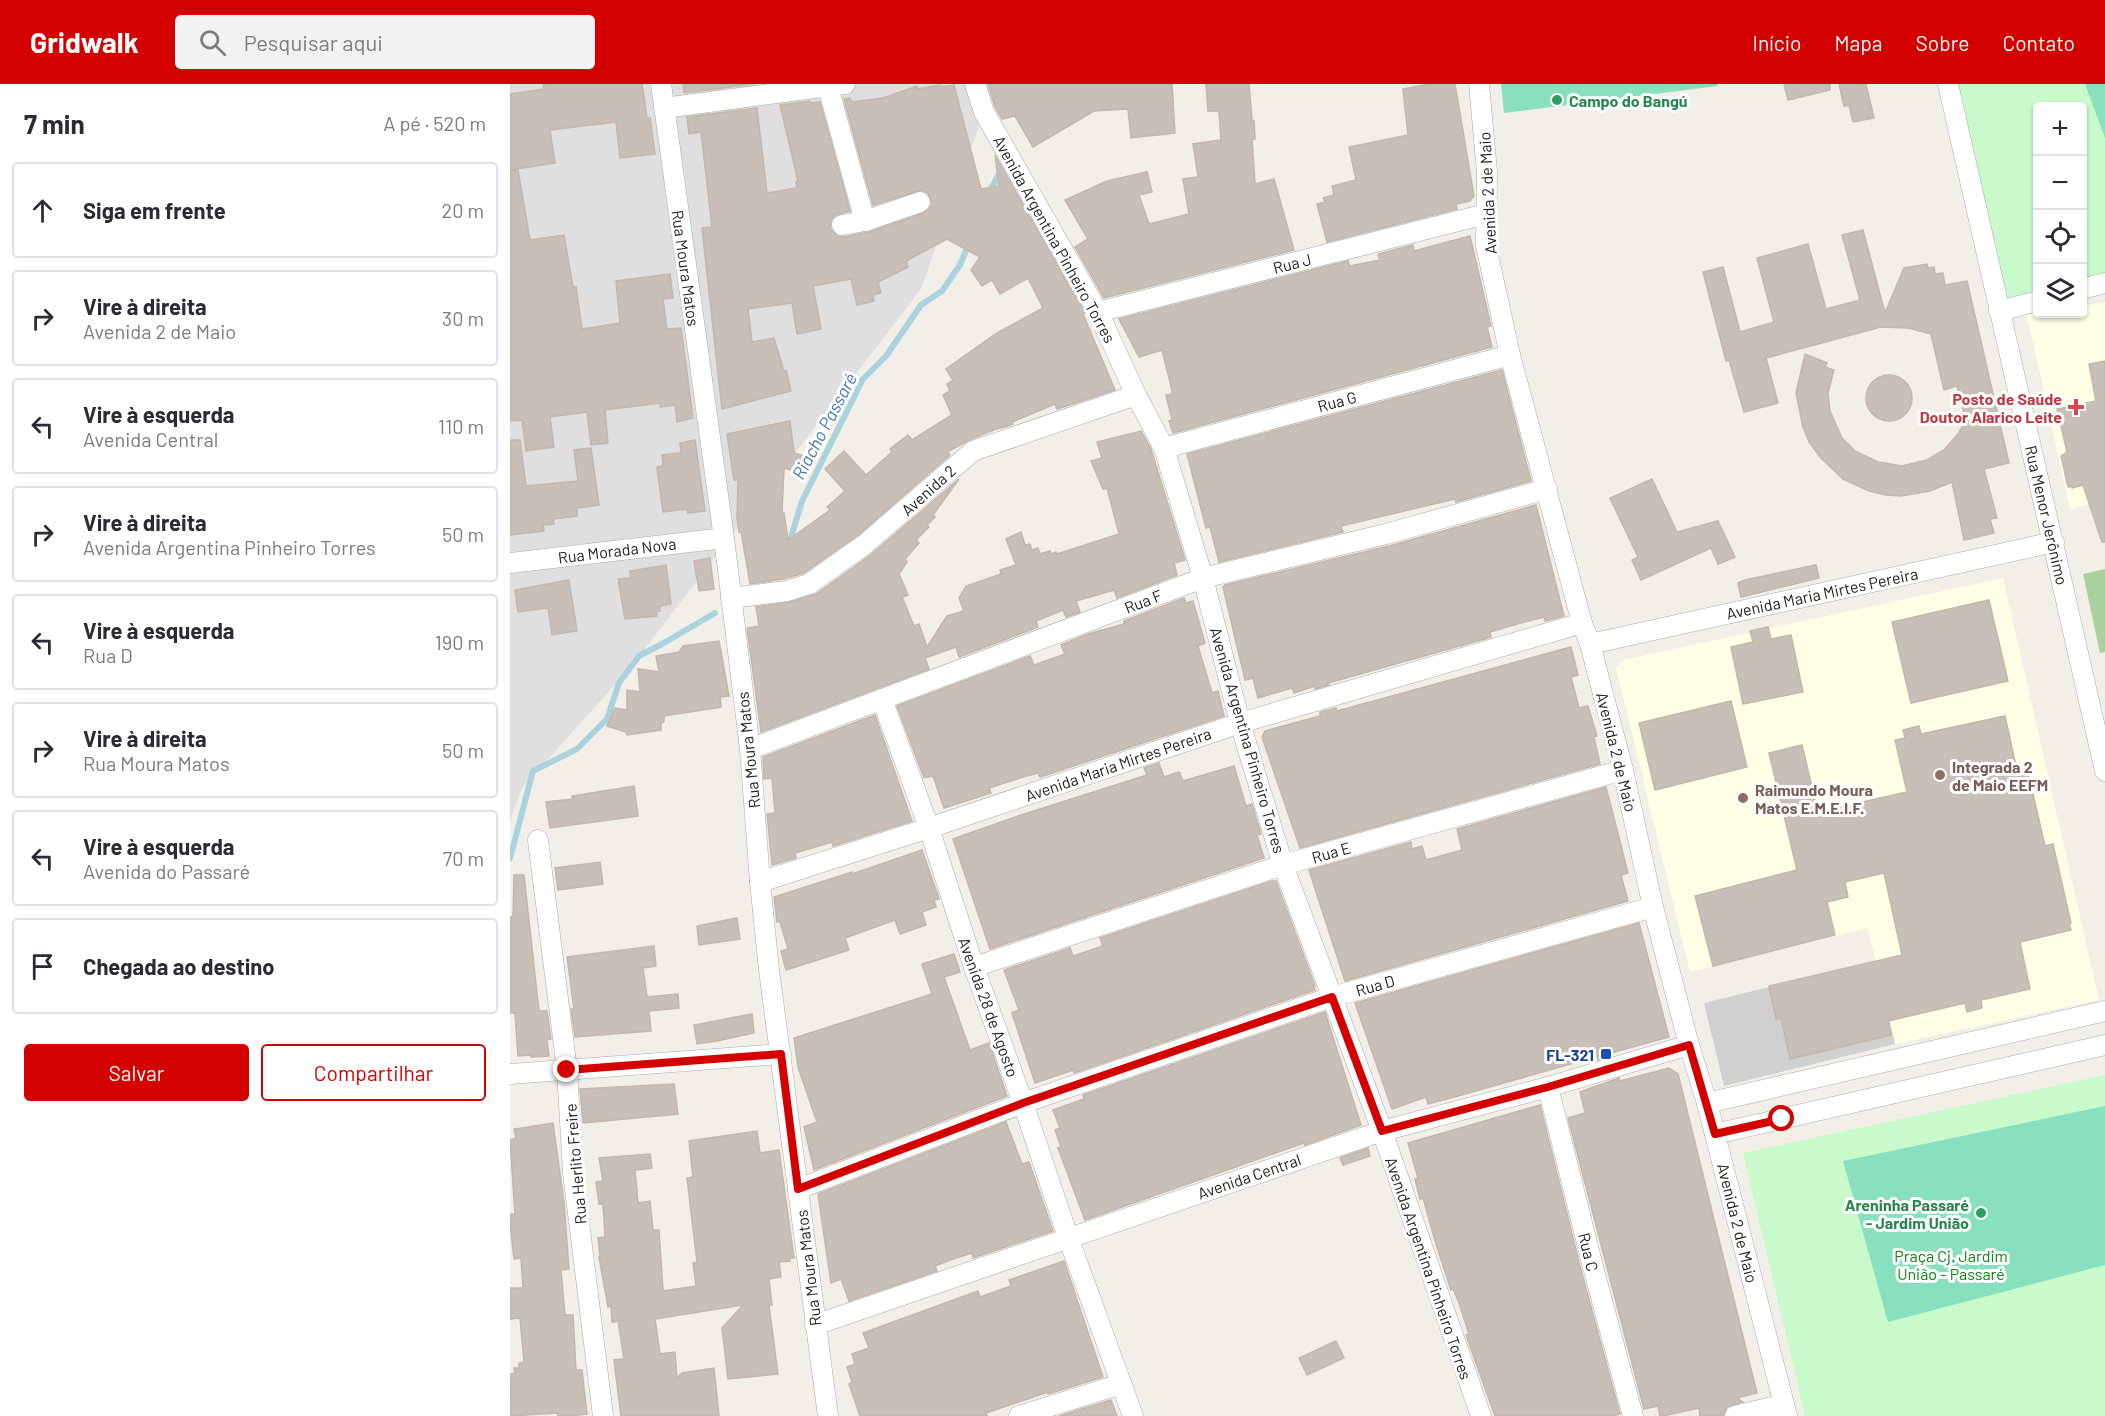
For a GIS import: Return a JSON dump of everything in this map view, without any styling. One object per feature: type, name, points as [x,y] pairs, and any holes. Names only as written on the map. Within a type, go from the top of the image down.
[{"type":"street","name":"Rua Moura Matos","points":[[661,84],[724,538],[750,748],[769,970],[828,1416]]},
{"type":"street","name":"Avenida Argentina Pinheiro Torres","points":[[975,84],[984,112],[1098,312],[1136,395],[1164,448],[1203,578],[1240,723],[1283,866],[1382,1131],[1481,1416]]},
{"type":"street","name":"Avenida 2 de Maio","points":[[1479,84],[1487,172],[1486,246],[1510,355],[1582,623],[1590,644],[1623,771],[1653,908],[1689,1045],[1707,1103],[1785,1410]]},
{"type":"street","name":"Rua Menor Jerônimo","points":[[1948,84],[2105,771]]},
{"type":"street","points":[[664,108],[836,86],[865,220]]},
{"type":"street","points":[[842,225],[920,202]]},
{"type":"street","name":"Rua J","points":[[1098,312],[1486,214]]},
{"type":"street","points":[[2087,288],[2105,283]]},
{"type":"street","points":[[1999,311],[2033,302]]},
{"type":"street","name":"Rua G","points":[[1164,448],[1510,355]]},
{"type":"street","name":"Avenida 2","points":[[731,598],[787,591],[809,584],[864,545],[973,451],[1136,395]]},
{"type":"street","name":"Rua F","points":[[750,748],[1203,578],[1386,534],[1547,489]]},
{"type":"street","name":"Rua Morada Nova","points":[[510,563],[724,538]]},
{"type":"street","name":"Avenida Maria Mirtes Pereira","points":[[1590,644],[2054,542]]},
{"type":"street","name":"Avenida Maria Mirtes Pereira","points":[[760,882],[929,828],[1240,723],[1582,623]]},
{"type":"street","name":"Avenida 28 de Agosto","points":[[882,699],[929,828],[974,967],[1068,1237],[1133,1416]]},
{"type":"street","name":"Rua E","points":[[974,967],[1283,866],[1623,771]]},
{"type":"street","name":"Rua Herlito Freire","points":[[538,840],[567,1070],[573,1173],[603,1416]]},
{"type":"street","name":"Rua D","points":[[798,1189],[1023,1103],[1332,997],[1653,908]]},
{"type":"street","points":[[1707,1103],[2105,1011]]},
{"type":"street","points":[[2075,1018],[2082,1051]]},
{"type":"street","points":[[1963,1044],[1970,1077]]},
{"type":"street","name":"Avenida Central","points":[[815,1325],[1382,1131],[1548,1087],[1689,1045]]},
{"type":"street","points":[[1715,1134],[2105,1045]]},
{"type":"street","points":[[510,1074],[781,1054]]},
{"type":"street","points":[[1881,1063],[1887,1095]]},
{"type":"street","name":"Rua C","points":[[1548,1087],[1593,1267],[1634,1416]]},
{"type":"street","points":[[1776,1087],[1782,1119]]},
{"type":"street","points":[[1019,1416],[1121,1384]]},
{"type":"street","points":[[1735,1416],[1785,1410]]},
{"type":"shaded area","points":[[510,84],[994,84],[921,289],[630,668],[522,788],[510,821]]},
{"type":"shaded area","name":"Posto de Saúde Doutor Alarico Leite","points":[[2105,302],[2105,500],[2070,509],[2027,315],[2033,314],[2033,318],[2087,318],[2087,305]]},
{"type":"shaded area","name":"Integrada 2 de Maio EEFM","points":[[2003,578],[2099,1000],[1895,1044],[1868,928],[1690,972],[1616,668],[1623,660]]},
{"type":"shaded area","points":[[1876,961],[1895,1044],[1724,1086],[1704,1003]]},
{"type":"green space","name":"Campo do Bangú","points":[[1501,84],[1717,84],[1718,86],[1504,113]]},
{"type":"green space","points":[[1958,84],[2105,84],[2105,274],[2087,279],[2087,102],[2033,102],[2033,294],[2006,302]]},
{"type":"green space","points":[[2085,84],[2105,84],[2105,138]]},
{"type":"green space","points":[[2105,569],[2105,652],[2100,653],[2083,574]]},
{"type":"green space","name":"Praça Cj. Jardim União - Passaré","points":[[2105,1075],[2105,1416],[1805,1416],[1743,1153]]},
{"type":"green space","name":"Areninha Passaré - Jardim União","points":[[2105,1106],[2105,1265],[1888,1322],[1843,1161]]},
{"type":"building","points":[[543,84],[642,84],[655,154],[620,158],[616,122],[550,130],[555,163],[510,170],[510,94],[544,89]]},
{"type":"building","points":[[683,84],[754,84],[684,93]]},
{"type":"building","points":[[988,84],[1172,84],[1175,133],[1131,138],[1128,109],[1094,111],[1033,147],[1015,116],[1002,119],[995,107]]},
{"type":"building","points":[[1206,84],[1249,84],[1252,120],[1254,121],[1255,139],[1252,139],[1255,184],[1274,179],[1294,250],[1104,298],[1075,247],[1088,239],[1065,200],[1107,181],[1147,172],[1152,192],[1139,195],[1149,224],[1189,214],[1183,179],[1198,177],[1193,144],[1221,140],[1219,111],[1208,111]]},
{"type":"building","points":[[1429,84],[1455,84],[1474,196],[1470,201],[1456,204],[1457,209],[1327,242],[1317,204],[1325,202],[1323,198],[1334,195],[1332,186],[1356,180],[1349,147],[1408,135],[1403,89]]},
{"type":"building","points":[[1784,84],[1830,84],[1830,90],[1788,100]]},
{"type":"building","points":[[1839,84],[1866,84],[1874,118],[1853,122],[1849,105],[1844,106]]},
{"type":"building","points":[[940,85],[941,87],[954,85],[981,189],[999,186],[995,155],[1085,313],[1083,314],[1115,390],[1057,409],[1055,404],[1012,422],[1013,424],[969,440],[947,452],[950,455],[857,536],[804,573],[784,579],[750,584],[737,517],[738,480],[734,480],[727,434],[790,421],[794,453],[814,459],[809,475],[784,468],[782,513],[784,513],[788,540],[830,510],[827,507],[845,491],[825,469],[844,451],[866,475],[892,452],[890,449],[908,435],[912,440],[952,415],[943,395],[950,391],[947,384],[953,380],[946,369],[997,333],[1043,308],[1028,278],[1000,294],[992,280],[982,286],[971,270],[980,257],[947,239],[906,261],[908,267],[878,282],[881,293],[873,295],[874,301],[857,305],[851,279],[813,286],[821,329],[797,334],[792,303],[748,309],[752,342],[774,338],[791,391],[722,409],[702,228],[712,227],[701,132],[689,134],[687,117],[757,108],[767,193],[797,188],[796,182],[798,181],[780,105],[820,102],[850,211],[835,215],[831,220],[830,228],[837,236],[844,237],[869,232],[924,213],[932,204],[928,193],[922,190],[873,205],[844,99],[850,98],[852,102],[883,98],[917,86],[917,89]]},
{"type":"building","points":[[518,170],[530,240],[564,235],[573,287],[576,287],[582,329],[620,323],[616,281],[670,274],[673,298],[663,299],[667,329],[681,328],[693,418],[677,422],[675,405],[660,407],[660,403],[605,410],[608,443],[591,445],[587,412],[550,417],[554,447],[526,451],[522,420],[510,421],[510,171]]},
{"type":"building","points":[[1863,230],[1885,313],[1904,268],[1927,264],[1928,268],[1934,267],[1935,274],[1943,273],[1945,285],[1967,281],[2009,463],[1984,469],[1997,518],[1990,519],[1994,533],[1964,540],[1952,482],[1930,491],[1901,496],[1869,491],[1843,479],[1820,457],[1809,442],[1803,427],[1796,393],[1805,354],[1827,363],[1825,367],[1834,370],[1828,393],[1830,411],[1842,438],[1855,451],[1878,462],[1902,466],[1927,460],[1944,450],[1958,434],[1966,420],[1957,386],[1944,390],[1931,334],[1908,328],[1881,327],[1766,358],[1778,403],[1744,412],[1729,360],[1726,361],[1703,272],[1723,267],[1740,332],[1774,322],[1757,258],[1808,244],[1826,309],[1860,300],[1842,235]]},
{"type":"building","points":[[1470,236],[1491,326],[1487,327],[1492,347],[1173,433],[1166,395],[1172,394],[1172,390],[1162,350],[1139,357],[1119,319],[1348,261],[1350,266],[1380,260],[1378,254],[1413,245],[1414,251]]},
{"type":"building","points":[[2105,361],[2105,542],[2102,542],[2083,485],[2068,487],[2061,456],[2067,452],[2057,409],[2096,401],[2089,364]]},
{"type":"building","points":[[1502,370],[1531,481],[1456,502],[1455,499],[1341,526],[1343,532],[1219,562],[1210,527],[1206,528],[1187,454]]},
{"type":"building","points":[[1889,375],[1898,376],[1906,381],[1911,389],[1911,407],[1906,415],[1898,420],[1889,421],[1880,420],[1872,415],[1867,407],[1866,398],[1867,389],[1872,381],[1880,376]]},
{"type":"building","points":[[1141,431],[1151,449],[1185,560],[1174,563],[1177,575],[1117,598],[1114,590],[1076,601],[1080,612],[1066,617],[1063,610],[1036,621],[1038,627],[959,657],[956,647],[925,658],[929,669],[761,732],[747,628],[759,626],[756,607],[790,602],[816,594],[872,554],[959,479],[933,515],[935,517],[927,525],[929,527],[916,540],[919,543],[905,559],[907,562],[899,574],[908,595],[902,597],[914,626],[919,624],[927,647],[947,616],[964,611],[959,598],[966,586],[1001,574],[1000,570],[1016,565],[1006,539],[1021,532],[1025,545],[1030,544],[1032,550],[1038,548],[1040,554],[1050,551],[1051,554],[1056,552],[1057,554],[1119,534],[1107,488],[1103,489],[1091,461],[1102,458],[1097,442]]},
{"type":"building","points":[[510,440],[520,440],[526,486],[578,481],[574,450],[591,448],[599,505],[577,508],[577,516],[553,519],[554,524],[543,525],[544,531],[510,535]]},
{"type":"building","points":[[695,440],[705,511],[688,513],[687,509],[663,512],[657,467],[663,466],[662,455],[681,453],[680,443]]},
{"type":"building","points":[[1652,479],[1677,532],[1718,521],[1735,557],[1718,564],[1711,548],[1641,580],[1632,560],[1638,557],[1610,498]]},
{"type":"building","points":[[1536,505],[1564,616],[1545,621],[1544,617],[1490,632],[1491,637],[1488,638],[1328,683],[1329,685],[1315,689],[1315,686],[1294,693],[1292,688],[1258,698],[1253,678],[1245,680],[1223,587],[1225,585],[1389,546]]},
{"type":"building","points":[[710,558],[714,589],[699,591],[694,561]]},
{"type":"building","points":[[666,565],[671,604],[660,606],[660,611],[656,612],[657,616],[625,619],[618,579],[631,578],[630,571]]},
{"type":"building","points":[[1816,565],[1819,578],[1741,597],[1738,583],[1745,580]]},
{"type":"building","points":[[569,580],[577,631],[552,635],[548,608],[518,612],[515,590]]},
{"type":"building","points":[[1184,598],[1186,603],[1193,601],[1205,643],[1198,646],[1212,693],[1218,691],[1224,716],[1040,777],[1038,773],[989,788],[991,793],[944,808],[933,776],[924,778],[897,706],[1030,656],[1034,665],[1065,654],[1061,645],[1088,634],[1124,624],[1124,621]]},
{"type":"building","points":[[1989,600],[2008,681],[1911,703],[1892,622]]},
{"type":"building","points":[[1768,627],[1771,639],[1791,635],[1803,692],[1743,704],[1731,647],[1753,642],[1750,631]]},
{"type":"building","points":[[719,641],[729,696],[720,697],[721,707],[664,716],[661,730],[627,735],[626,732],[607,726],[615,708],[627,710],[627,690],[640,692],[638,669],[659,672],[656,656],[679,652],[683,646]]},
{"type":"building","points":[[1571,647],[1578,675],[1571,677],[1579,708],[1588,706],[1597,736],[1594,737],[1600,764],[1300,848],[1262,737],[1265,731],[1320,716],[1320,712],[1336,708],[1337,711]]},
{"type":"building","points":[[1731,701],[1747,767],[1655,790],[1639,723]]},
{"type":"building","points":[[875,715],[912,821],[833,846],[832,842],[795,853],[796,858],[772,865],[767,814],[775,813],[772,778],[764,779],[763,757]]},
{"type":"building","points":[[2005,716],[2016,766],[2026,764],[2045,846],[2053,844],[2071,930],[2020,942],[2030,989],[1981,1000],[1982,1008],[1967,1012],[1965,1003],[1888,1021],[1891,1035],[1790,1059],[1781,1018],[1776,1019],[1769,986],[1902,955],[1884,873],[1845,882],[1848,897],[1827,902],[1835,935],[1713,966],[1695,896],[1797,870],[1769,753],[1802,745],[1818,812],[1907,792],[1895,740],[1905,738],[1903,730],[1919,726],[1921,734]]},
{"type":"building","points":[[1159,763],[1164,777],[1179,772],[1183,781],[1234,766],[1246,806],[1252,804],[1261,834],[1257,835],[1264,858],[990,949],[953,839],[1147,775],[1144,768]]},
{"type":"building","points":[[634,786],[638,816],[550,828],[546,802],[573,799],[572,796]]},
{"type":"building","points":[[1606,787],[1628,873],[1621,875],[1628,901],[1345,981],[1309,870],[1411,842],[1412,849],[1422,846],[1426,860],[1462,850],[1457,829]]},
{"type":"building","points":[[922,850],[939,899],[934,900],[936,907],[922,912],[926,925],[900,934],[895,920],[845,938],[849,950],[786,970],[781,951],[788,949],[780,922],[777,922],[774,897]]},
{"type":"building","points":[[600,862],[603,884],[558,890],[555,868]]},
{"type":"building","points":[[514,875],[524,875],[539,1011],[547,1011],[551,1039],[547,1040],[549,1056],[518,1056],[515,1013],[510,1013],[510,917],[513,916]]},
{"type":"building","points":[[1276,881],[1315,990],[1074,1073],[1073,1070],[1035,1083],[1012,1013],[1019,1010],[1004,970],[1070,948],[1073,956],[1103,946],[1100,938]]},
{"type":"building","points":[[737,918],[740,939],[699,945],[697,926]]},
{"type":"building","points":[[1639,923],[1669,1037],[1611,1053],[1612,1055],[1598,1060],[1598,1056],[1428,1104],[1426,1097],[1392,1109],[1355,1003]]},
{"type":"building","points":[[654,946],[656,966],[643,968],[647,997],[678,994],[679,1008],[649,1011],[651,1031],[575,1037],[567,957]]},
{"type":"building","points":[[954,954],[960,972],[944,977],[970,1050],[989,1043],[1007,1096],[814,1170],[804,1127],[817,1122],[798,1067],[794,1038],[932,994],[922,964]]},
{"type":"building","points":[[1325,1012],[1361,1125],[1085,1220],[1058,1148],[1061,1147],[1055,1130],[1060,1128],[1053,1110],[1084,1099],[1083,1095]]},
{"type":"building","points":[[752,1014],[754,1033],[697,1044],[694,1025]]},
{"type":"building","points":[[1669,1068],[1678,1074],[1757,1393],[1737,1398],[1743,1402],[1727,1407],[1723,1416],[1700,1416],[1699,1408],[1663,1416],[1660,1416],[1658,1406],[1644,1409],[1568,1118],[1585,1113],[1580,1092],[1619,1078],[1620,1081]]},
{"type":"building","points":[[674,1084],[678,1114],[583,1123],[580,1089]]},
{"type":"building","points":[[1540,1105],[1620,1414],[1613,1416],[1495,1416],[1466,1335],[1469,1334],[1459,1303],[1453,1289],[1451,1290],[1415,1179],[1418,1178],[1408,1143]]},
{"type":"building","points":[[1006,1122],[1022,1164],[1029,1162],[1053,1231],[973,1258],[972,1253],[950,1260],[935,1266],[937,1271],[849,1301],[841,1279],[831,1283],[818,1194]]},
{"type":"building","points":[[553,1123],[564,1202],[569,1269],[561,1270],[565,1315],[573,1315],[576,1370],[582,1370],[587,1414],[511,1416],[510,1374],[515,1373],[514,1368],[519,1368],[519,1363],[524,1362],[520,1318],[510,1319],[510,1288],[523,1288],[521,1258],[514,1259],[510,1224],[510,1214],[515,1214],[510,1140],[516,1138],[514,1129]]},
{"type":"building","points":[[757,1131],[760,1153],[779,1150],[794,1258],[790,1258],[790,1261],[779,1262],[781,1277],[769,1279],[772,1305],[769,1305],[778,1374],[728,1379],[722,1328],[743,1305],[655,1319],[660,1354],[675,1352],[677,1378],[682,1373],[714,1368],[719,1416],[621,1416],[614,1360],[624,1359],[618,1321],[612,1322],[611,1306],[608,1307],[599,1257],[598,1238],[605,1237],[603,1204],[599,1204],[596,1182],[603,1181],[599,1158],[650,1154],[652,1168],[635,1170],[638,1203],[650,1201],[653,1230],[659,1230],[663,1291],[696,1286],[693,1263],[697,1262],[687,1178],[693,1177],[689,1141]]},
{"type":"building","points":[[1368,1148],[1370,1156],[1343,1165],[1340,1158]]},
{"type":"building","points":[[1064,1261],[1103,1377],[1048,1394],[1048,1392],[986,1413],[987,1416],[860,1416],[849,1384],[852,1382],[847,1367],[855,1364],[852,1354],[869,1348],[863,1333],[978,1291],[980,1297],[1011,1286],[1009,1280]]},
{"type":"building","points":[[1336,1341],[1344,1358],[1307,1375],[1299,1358]]},
{"type":"building","points":[[1111,1400],[1117,1416],[1059,1416]]},
{"type":"waterway","name":"Riacho Passaré","points":[[988,195],[1001,170]]},
{"type":"waterway","name":"Riacho Passaré","points":[[789,544],[802,501],[863,379],[886,356],[921,305],[942,291],[960,265],[969,243]]},
{"type":"waterway","name":"Riacho Passaré","points":[[510,858],[533,771],[577,749],[607,719],[619,683],[639,656],[715,613]]},
{"type":"place","name":"Campo do Bangú","points":[[1557,100]]},
{"type":"place","name":"Posto de Saúde Doutor Alarico Leite","points":[[2076,407]]},
{"type":"place","name":"Integrada 2 de Maio EEFM","points":[[1940,775]]},
{"type":"place","name":"Raimundo Moura Matos E.M.E.I.F.","points":[[1743,798]]},
{"type":"place","name":"FL-321","points":[[1606,1054]]},
{"type":"place","name":"Areninha Passaré - Jardim União","points":[[1981,1213]]},
{"type":"route","points":[[567,1070],[781,1054],[798,1189],[1023,1103],[1332,997],[1382,1131],[1548,1087],[1689,1045],[1715,1134],[1782,1119]]}]
